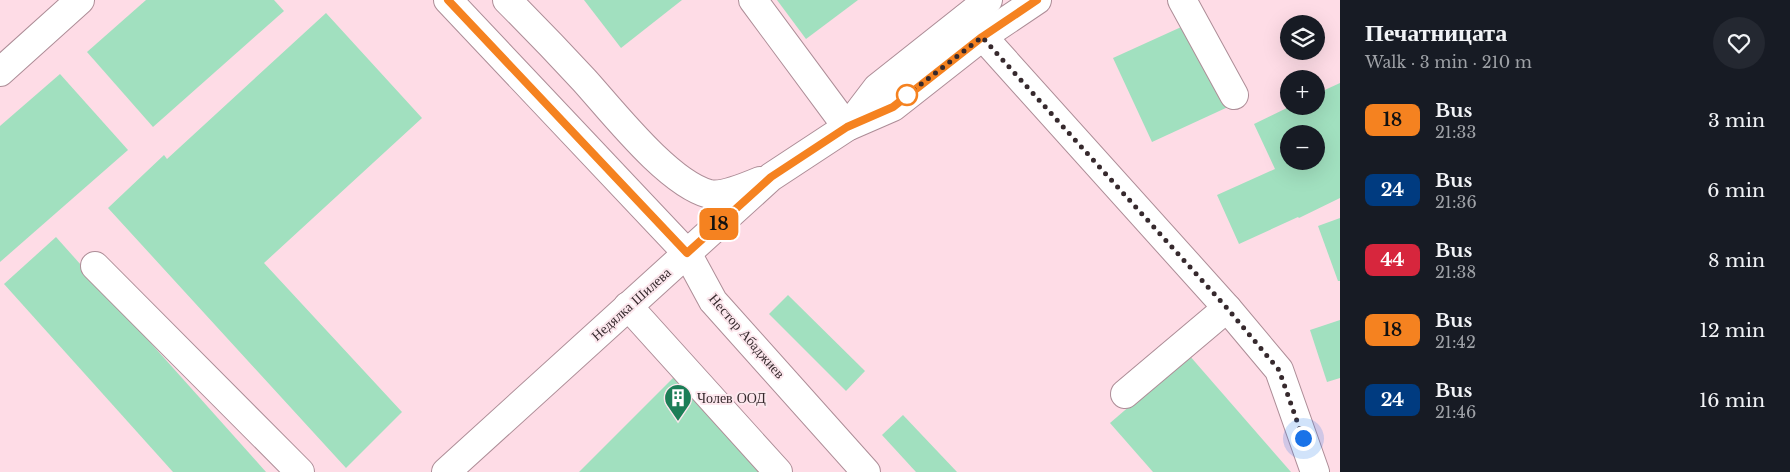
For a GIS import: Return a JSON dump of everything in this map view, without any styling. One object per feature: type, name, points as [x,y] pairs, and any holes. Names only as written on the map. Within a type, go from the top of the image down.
[{"type":"street","points":[[0,72],[80,0]]},
{"type":"street","name":"Нестор Абаджиев","points":[[448,0],[687,253],[713,301],[866,472]]},
{"type":"street","points":[[507,0],[550,43],[657,160],[685,183],[710,194],[736,190],[771,177]]},
{"type":"street","points":[[753,0],[847,127]]},
{"type":"street","name":"Недялка Шилева","points":[[446,472],[771,177],[847,127],[893,107],[974,28],[988,0]]},
{"type":"street","name":"Недялка Шилева","points":[[974,28],[1037,0]]},
{"type":"street","points":[[1182,0],[1234,95]]},
{"type":"street","points":[[974,28],[1227,308],[1279,370],[1316,472]]},
{"type":"street","points":[[96,266],[300,472]]},
{"type":"street","points":[[628,306],[778,472]]},
{"type":"street","points":[[1125,394],[1227,308]]},
{"type":"shaded area","points":[[0,0],[1340,0],[1340,472],[0,472]]},
{"type":"building","points":[[146,0],[274,0],[284,11],[153,127],[87,52]]},
{"type":"building","points":[[584,0],[682,0],[621,48]]},
{"type":"building","points":[[777,0],[858,0],[806,39]]},
{"type":"building","points":[[326,13],[422,118],[264,263],[402,412],[346,468],[108,208],[164,155],[167,159]]},
{"type":"building","points":[[1190,23],[1228,107],[1152,142],[1113,58]]},
{"type":"building","points":[[60,74],[128,150],[0,262],[0,126]]},
{"type":"building","points":[[1340,83],[1340,198],[1239,244],[1217,195],[1275,169],[1254,124],[1280,111],[1280,115],[1325,115],[1325,90]]},
{"type":"building","points":[[1340,218],[1340,281],[1338,281],[1318,226]]},
{"type":"building","points":[[56,237],[266,472],[173,472],[4,284]]},
{"type":"building","points":[[788,295],[865,371],[846,391],[769,314]]},
{"type":"building","points":[[1340,320],[1340,378],[1327,382],[1310,330]]},
{"type":"building","points":[[1189,355],[1291,472],[1153,472],[1110,423]]},
{"type":"building","name":"Чолев ООД","points":[[678,373],[777,472],[579,472]]},
{"type":"building","points":[[903,415],[957,472],[916,472],[882,435]]},
{"type":"bus line","name":"18","points":[[448,0],[687,253],[771,177],[847,127],[893,107],[982,37],[1037,0]]},
{"type":"place","name":"Чолев ООД","points":[[678,422]]},
{"type":"route","points":[[907,95],[982,37],[1227,308],[1279,370],[1303,438]]}]
